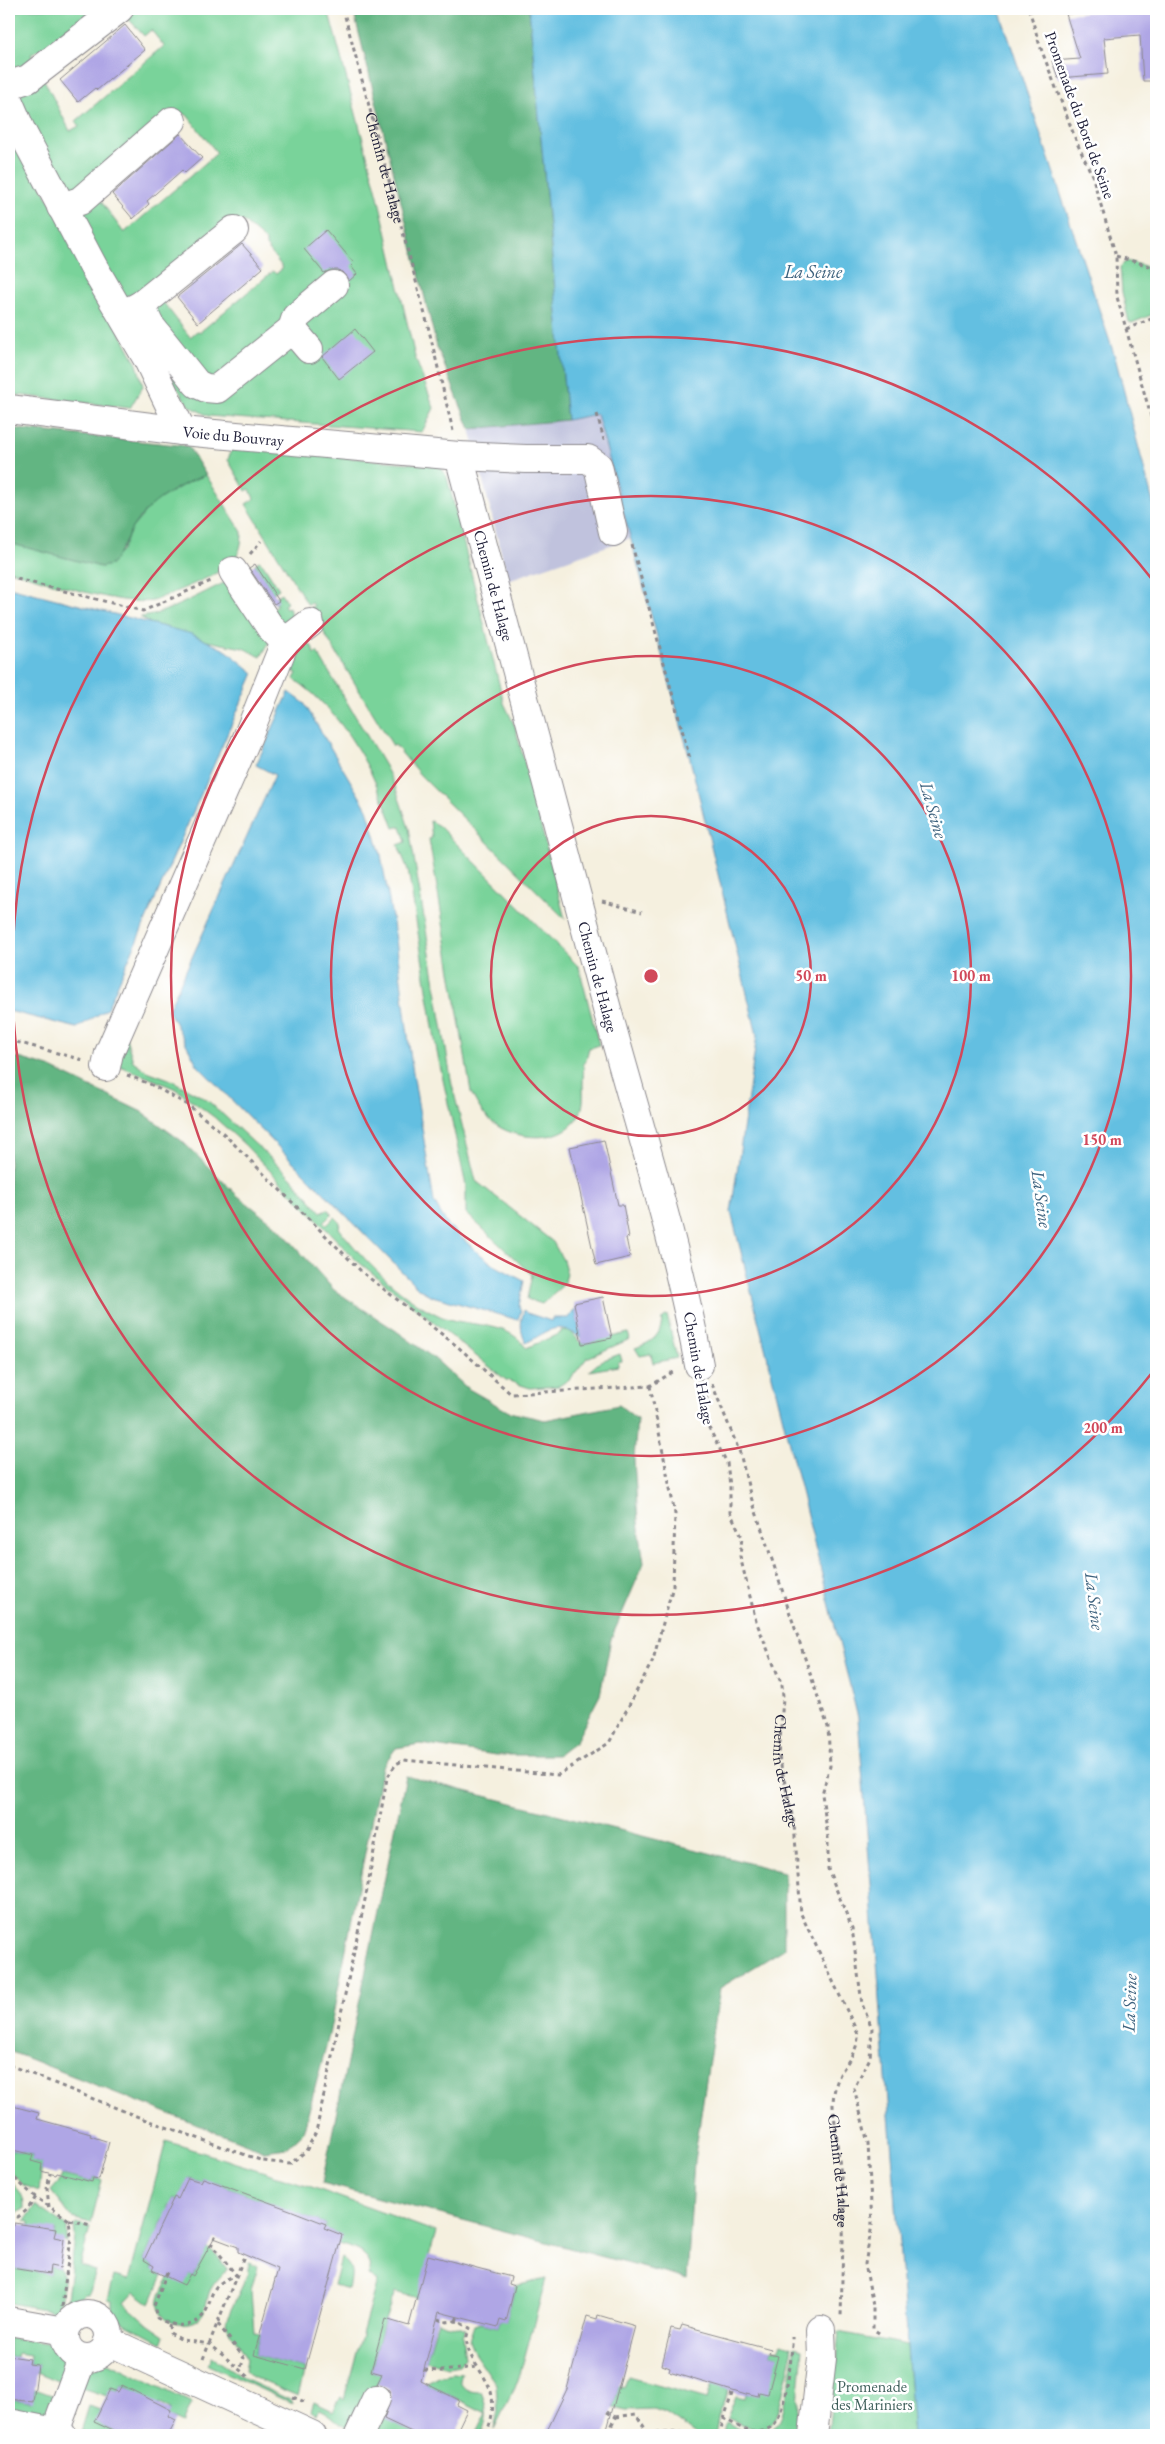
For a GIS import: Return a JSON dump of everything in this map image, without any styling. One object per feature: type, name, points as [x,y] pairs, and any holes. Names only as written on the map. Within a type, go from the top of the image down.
[{"type":"street","points":[[9,85],[28,79],[120,9]]},
{"type":"street","points":[[9,102],[92,266],[131,310],[149,324],[196,384],[206,388],[217,389],[223,387],[300,339],[296,317],[334,285]]},
{"type":"street","points":[[61,207],[80,201],[172,121]]},
{"type":"street","points":[[131,310],[234,230]]},
{"type":"street","points":[[131,310],[148,360],[182,431]]},
{"type":"street","name":"Voie du Bouvray","points":[[9,409],[182,431],[460,456],[526,460],[588,459],[598,466],[622,535]]},
{"type":"street","name":"Chemin de Halage","points":[[460,456],[623,1067],[685,1290],[689,1366]]},
{"type":"street","points":[[233,571],[270,627],[285,642]]},
{"type":"street","points":[[106,1067],[109,1053],[247,738],[285,642],[310,623]]},
{"type":"street","points":[[83,2314],[94,2315],[104,2322],[108,2330],[108,2341],[103,2352],[98,2356],[82,2359],[68,2349],[64,2340],[67,2324],[76,2316],[83,2314]]},
{"type":"street","points":[[9,2321],[65,2331]]},
{"type":"street","points":[[812,2435],[822,2358],[832,2326]]},
{"type":"street","points":[[108,2341],[312,2435]]},
{"type":"street","points":[[9,2424],[59,2433],[82,2359]]},
{"type":"street","points":[[359,2435],[376,2400]]},
{"type":"path","name":"Chemin de Halage","points":[[343,9],[428,326],[460,456]]},
{"type":"path","name":"Promenade du Bord de Seine","points":[[1028,9],[1053,81],[1092,176],[1116,256],[1117,297],[1156,434]]},
{"type":"path","points":[[1116,256],[1156,268]]},
{"type":"path","points":[[1126,329],[1156,317]]},
{"type":"path","points":[[597,414],[605,442]]},
{"type":"path","points":[[622,535],[690,759]]},
{"type":"path","points":[[9,577],[143,610],[233,571],[261,541]]},
{"type":"path","points":[[577,894],[642,912]]},
{"type":"path","points":[[9,1040],[106,1067],[150,1084],[188,1105],[224,1134],[363,1272],[457,1346],[511,1394],[650,1386],[689,1366],[715,1390],[740,1453],[750,1494],[828,1727],[830,1766],[822,1794],[828,1838],[828,1869],[852,1928],[862,2004],[872,2028],[870,2058],[854,2088],[868,2143],[872,2225],[864,2264],[873,2306],[873,2329],[879,2333]]},
{"type":"path","name":"Chemin de Halage","points":[[689,1366],[707,1400],[706,1422],[727,1463],[730,1486],[730,1512],[742,1537],[740,1556],[759,1628],[782,1685],[779,1757],[794,1824],[801,1914],[858,2034],[857,2046],[840,2075],[833,2094],[844,2203],[832,2326]]},
{"type":"path","points":[[9,2065],[146,2120],[263,2161],[290,2164],[306,2151],[316,2132],[367,1890],[387,1778],[396,1764],[404,1760],[558,1775],[609,1742],[653,1660],[674,1586],[675,1514],[650,1386]]},
{"type":"path","points":[[9,2173],[16,2182],[36,2198],[69,2220],[91,2225]]},
{"type":"path","points":[[49,2207],[47,2189],[50,2174]]},
{"type":"path","points":[[9,2215],[18,2217],[36,2198]]},
{"type":"path","points":[[21,2220],[22,2214]]},
{"type":"path","points":[[64,2298],[71,2237],[69,2220]]},
{"type":"path","points":[[216,2234],[211,2246],[236,2275]]},
{"type":"path","points":[[205,2355],[244,2257]]},
{"type":"path","points":[[167,2272],[154,2306],[157,2318],[169,2325],[183,2326],[195,2323],[204,2315],[216,2288],[224,2280],[236,2275]]},
{"type":"path","points":[[456,2321],[458,2316]]},
{"type":"path","points":[[438,2320],[445,2322],[456,2321],[470,2328],[466,2334],[468,2350],[492,2395],[490,2427],[485,2435]]},
{"type":"path","points":[[218,2324],[244,2358],[240,2370]]},
{"type":"path","points":[[169,2325],[170,2334],[182,2340],[210,2344],[249,2378]]},
{"type":"path","points":[[723,2418],[754,2432],[765,2431],[775,2424],[780,2414],[791,2367],[792,2337]]},
{"type":"path","points":[[424,2370],[442,2371],[477,2367]]},
{"type":"path","points":[[719,2435],[733,2390]]},
{"type":"path","points":[[292,2397],[305,2402]]},
{"type":"path","points":[[607,2412],[616,2416],[636,2414],[648,2434]]},
{"type":"path","points":[[616,2416],[609,2431],[617,2435]]},
{"type":"path","points":[[624,2435],[681,2432],[686,2435]]},
{"type":"shaded area","points":[[597,414],[631,538],[508,580],[470,429],[567,420]]},
{"type":"green space","points":[[9,9],[17,9],[18,12],[24,9],[104,9],[73,32],[31,54],[70,131],[79,126],[76,121],[164,46],[151,30],[144,36],[125,15],[133,9],[328,9],[378,196],[415,357],[434,408],[422,432],[208,416],[188,405],[156,354],[55,175],[9,74]],"holes":[[[179,112],[187,115],[217,153],[124,233],[87,182]],[[243,221],[266,241],[266,246],[283,268],[276,274],[273,271],[200,332],[197,331],[190,337],[163,302]]]},
{"type":"green space","points":[[353,9],[529,9],[567,420],[470,429],[437,347]]},
{"type":"green space","points":[[9,125],[137,364],[143,386],[130,408],[9,394]]},
{"type":"green space","points":[[1126,261],[1156,269],[1156,313],[1132,323],[1129,322],[1122,292],[1120,267]]},
{"type":"green space","points":[[9,428],[188,446],[206,475],[174,490],[147,510],[132,528],[111,565],[101,567],[9,543]]},
{"type":"green space","points":[[232,447],[440,466],[447,477],[504,703],[515,726],[565,919],[421,776],[395,745],[393,746],[309,608],[314,606],[312,603],[308,605],[246,504],[254,499],[250,489],[246,491],[228,460]]},
{"type":"green space","points":[[206,475],[242,532],[240,548],[233,561],[207,578],[153,601],[138,602],[81,591],[9,570],[9,543],[101,567],[121,552],[132,528],[153,503],[190,481]]},
{"type":"green space","points":[[259,561],[263,564],[279,589],[273,593],[255,564]]},
{"type":"green space","points":[[226,582],[271,639],[261,657],[243,648],[207,641],[152,624],[140,617],[160,613]]},
{"type":"green space","points":[[281,593],[287,603],[284,605],[286,608],[289,607],[290,613],[290,620],[286,627],[272,610],[276,607],[276,597]]},
{"type":"green space","points":[[304,643],[312,646],[314,654],[317,652],[395,786],[409,828],[452,1085],[476,1181],[553,1242],[563,1260],[567,1274],[564,1284],[542,1304],[527,1299],[532,1275],[466,1213],[466,1186],[437,1052],[408,870],[398,845],[406,842],[401,826],[394,828],[367,765],[342,726],[312,693],[294,679],[297,673],[284,667],[294,646]]},
{"type":"green space","points":[[430,821],[439,826],[579,967],[599,1045],[589,1048],[585,1063],[583,1063],[582,1108],[576,1120],[568,1128],[557,1134],[532,1137],[506,1131],[484,1114],[471,1092],[429,839],[432,838]]},
{"type":"green space","points":[[124,1031],[133,1061],[147,1071],[169,1079],[206,1099],[290,1176],[321,1212],[328,1209],[332,1214],[324,1222],[327,1225],[335,1217],[340,1222],[339,1228],[359,1253],[395,1287],[422,1306],[447,1319],[484,1325],[508,1332],[526,1348],[561,1333],[561,1330],[570,1331],[582,1344],[628,1333],[630,1339],[587,1358],[571,1378],[559,1386],[530,1388],[506,1380],[356,1260],[245,1145],[214,1117],[176,1089],[120,1066],[118,1063]]},
{"type":"green space","points":[[9,1055],[49,1067],[142,1112],[182,1141],[238,1196],[279,1228],[334,1290],[435,1359],[467,1388],[509,1412],[545,1420],[619,1405],[637,1419],[634,1459],[638,1522],[644,1563],[611,1639],[600,1695],[576,1741],[558,1755],[496,1755],[420,1744],[396,1748],[382,1767],[329,2035],[303,2133],[287,2148],[264,2151],[9,2051]]},
{"type":"green space","points":[[667,1315],[677,1358],[653,1363],[651,1354],[640,1356],[635,1348],[646,1344],[654,1338],[660,1330],[662,1319]]},
{"type":"green space","points":[[620,1354],[622,1361],[618,1362],[618,1366],[589,1371],[601,1361]]},
{"type":"green space","points":[[406,1776],[784,1872],[784,1949],[720,1988],[694,2161],[687,2279],[322,2183]]},
{"type":"green space","points":[[166,2141],[306,2185],[436,2232],[417,2298],[395,2292],[385,2319],[371,2371],[388,2376],[380,2379],[351,2431],[320,2409],[316,2414],[311,2411],[314,2402],[333,2411],[341,2397],[344,2399],[377,2280],[368,2276],[370,2263],[367,2258],[351,2248],[339,2244],[341,2235],[324,2228],[326,2224],[203,2178],[201,2182],[189,2178],[178,2199],[174,2197],[168,2208],[172,2211],[163,2219],[158,2231],[161,2233],[156,2243],[152,2242],[144,2260],[154,2266],[152,2269],[163,2275],[150,2304],[134,2292],[124,2303],[165,2336],[162,2343],[115,2318],[112,2310],[112,2300],[108,2299],[114,2276],[129,2280]]},
{"type":"green space","points":[[9,2149],[33,2155],[32,2161],[42,2164],[39,2191],[23,2185],[9,2171]]},
{"type":"green space","points":[[62,2175],[92,2182],[93,2178],[102,2180],[91,2223],[72,2218],[51,2191],[60,2181]]},
{"type":"green space","points":[[9,2177],[23,2199],[24,2209],[17,2213],[9,2213]]},
{"type":"green space","points":[[36,2205],[67,2227],[67,2243],[54,2237],[56,2230],[30,2226],[30,2222],[25,2221]]},
{"type":"green space","points":[[76,2223],[90,2227],[80,2266],[96,2271],[89,2294],[85,2294],[69,2310],[66,2306],[75,2238],[74,2225]]},
{"type":"green space","points":[[207,2248],[215,2253],[227,2269],[212,2287],[204,2312],[198,2319],[187,2323],[169,2320],[159,2307],[159,2299],[163,2288],[169,2278],[190,2274],[193,2276]]},
{"type":"green space","points":[[341,2258],[350,2268],[351,2280],[349,2289],[334,2285]]},
{"type":"green space","points":[[249,2262],[258,2266],[251,2290],[254,2332],[260,2333],[254,2355],[305,2369],[298,2396],[252,2377],[245,2370],[247,2359],[225,2322],[247,2276]]},
{"type":"green space","points":[[9,2264],[12,2265],[12,2268],[49,2274],[50,2266],[60,2268],[63,2277],[62,2289],[56,2311],[9,2303]]},
{"type":"green space","points":[[546,2279],[518,2381],[494,2429],[498,2411],[496,2384],[474,2352],[469,2340],[474,2325],[481,2323],[498,2327],[500,2320],[506,2321],[515,2286]]},
{"type":"green space","points":[[438,2321],[466,2329],[462,2335],[465,2358],[459,2365],[448,2367],[426,2361]]},
{"type":"green space","name":"Promenade des Mariniers","points":[[839,2332],[907,2345],[914,2435],[828,2435]]},
{"type":"green space","points":[[9,2338],[49,2343],[55,2346],[70,2365],[63,2383],[37,2372],[38,2365],[29,2364],[30,2355],[18,2353],[17,2357],[9,2356]]},
{"type":"green space","points":[[781,2344],[791,2347],[791,2360],[778,2413],[774,2421],[765,2428],[755,2430],[727,2418],[736,2396],[745,2398],[746,2393],[759,2392],[777,2356],[769,2354],[771,2349],[778,2350]]},
{"type":"green space","points":[[794,2347],[803,2349],[795,2435],[757,2435],[768,2432],[780,2420],[793,2362]]},
{"type":"green space","points":[[212,2357],[249,2381],[292,2401],[293,2404],[208,2365]]},
{"type":"green space","points":[[108,2362],[192,2403],[183,2423],[168,2416],[171,2408],[160,2403],[158,2407],[132,2394],[133,2390],[122,2385],[118,2392],[111,2389],[107,2396],[78,2387],[86,2369],[95,2368]]},
{"type":"green space","points":[[462,2374],[460,2381],[463,2387],[471,2391],[481,2392],[486,2413],[425,2383],[441,2375]]},
{"type":"green space","points":[[628,2377],[707,2399],[712,2384],[729,2390],[719,2414],[715,2435],[697,2435],[667,2414],[653,2409],[626,2410],[613,2407],[619,2385],[624,2387]]},
{"type":"green space","points":[[35,2389],[57,2397],[48,2424],[9,2418],[9,2399],[32,2402]]},
{"type":"green space","points":[[89,2406],[100,2410],[95,2422],[122,2435],[80,2435]]},
{"type":"green space","points":[[486,2413],[481,2435],[475,2435]]},
{"type":"green space","points":[[377,2415],[418,2435],[369,2435]]},
{"type":"green space","points":[[726,2422],[748,2433],[757,2435],[724,2435]]},
{"type":"water","name":"La Seine","points":[[529,9],[999,9],[1115,357],[1156,514],[1156,2435],[914,2435],[858,1718],[731,1212],[757,1035],[690,759],[597,414],[567,420]]},
{"type":"water","points":[[9,587],[192,634],[227,651],[254,673],[107,1009],[77,1028],[9,1011]]},
{"type":"water","points":[[289,692],[304,703],[367,809],[381,855],[396,940],[411,1060],[434,1202],[447,1224],[476,1251],[494,1265],[524,1281],[519,1306],[521,1311],[518,1320],[432,1296],[419,1289],[198,1066],[168,1010],[275,775],[256,765]]},
{"type":"water","points":[[575,1309],[581,1338],[565,1329],[559,1328],[548,1331],[526,1343],[521,1327],[524,1310],[527,1313],[551,1321],[552,1318],[569,1318]]},
{"type":"building","points":[[1156,9],[1156,81],[1143,81],[1140,35],[1104,38],[1108,74],[1058,78],[1052,61],[1080,59],[1066,14]]},
{"type":"building","points":[[125,25],[145,50],[97,90],[95,88],[78,102],[60,80]]},
{"type":"building","points":[[180,134],[202,158],[185,173],[182,170],[147,201],[149,204],[133,219],[112,194]]},
{"type":"building","points":[[326,230],[354,263],[351,266],[357,274],[349,281],[346,275],[339,270],[331,270],[324,273],[304,249]]},
{"type":"building","points":[[242,244],[263,268],[198,323],[177,297]]},
{"type":"building","points":[[355,329],[373,352],[339,379],[322,357]]},
{"type":"building","points":[[255,564],[279,601],[274,604],[249,568]]},
{"type":"building","points":[[604,1140],[618,1205],[623,1205],[629,1237],[626,1238],[630,1257],[596,1265],[570,1147]]},
{"type":"building","points":[[603,1297],[612,1338],[582,1344],[574,1303]]},
{"type":"building","points":[[9,2105],[39,2113],[37,2119],[91,2134],[90,2136],[109,2142],[99,2179],[93,2178],[92,2182],[41,2171],[42,2164],[31,2161],[33,2155],[9,2149]]},
{"type":"building","points":[[188,2178],[201,2182],[203,2178],[290,2210],[326,2224],[324,2228],[342,2235],[305,2369],[254,2355],[278,2269],[238,2252],[238,2247],[214,2238],[193,2276],[190,2274],[184,2285],[152,2270],[154,2266],[144,2260],[174,2197],[178,2199]]},
{"type":"building","points":[[14,2223],[56,2229],[54,2237],[64,2239],[60,2268],[50,2266],[49,2274],[11,2268],[12,2265],[9,2264],[9,2226],[14,2226]]},
{"type":"building","points":[[428,2255],[511,2277],[509,2284],[515,2286],[506,2322],[500,2320],[498,2327],[439,2312],[421,2381],[459,2400],[457,2405],[467,2410],[455,2435],[418,2435],[384,2419],[391,2397],[389,2390],[377,2384],[382,2374],[371,2371],[385,2319],[409,2326]]},
{"type":"building","points":[[598,2315],[635,2326],[608,2426],[604,2435],[545,2435],[567,2389],[587,2316],[597,2319]]},
{"type":"building","points":[[682,2325],[771,2349],[769,2354],[778,2356],[768,2394],[759,2392],[758,2396],[746,2393],[746,2395],[669,2372],[670,2368],[662,2365],[671,2328],[680,2330]]},
{"type":"building","points":[[9,2356],[30,2359],[29,2364],[38,2365],[33,2402],[9,2399]]},
{"type":"building","points":[[122,2385],[171,2410],[168,2416],[176,2420],[168,2435],[122,2435],[94,2422],[110,2389],[118,2392]]}]
